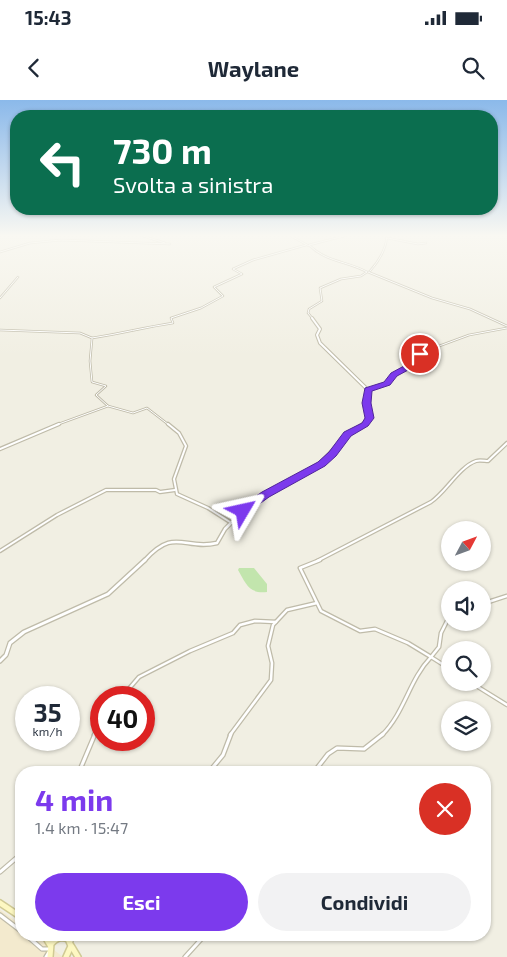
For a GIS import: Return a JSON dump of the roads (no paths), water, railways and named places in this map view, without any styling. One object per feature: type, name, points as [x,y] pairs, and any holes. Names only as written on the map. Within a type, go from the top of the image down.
[{"type":"main road","points":[[0,903],[15,914]]},
{"type":"main road","points":[[49,952],[59,941]]},
{"type":"main road","points":[[69,941],[78,957]]},
{"type":"main road","points":[[66,957],[71,945]]},
{"type":"street","points":[[0,330],[80,333],[92,338],[133,328],[173,323],[171,318],[201,308],[223,296],[214,287],[238,276]]},
{"type":"street","points":[[361,276],[341,279],[319,289],[322,301],[309,309],[308,313],[320,329],[317,335],[320,343],[368,390]]},
{"type":"street","points":[[379,276],[404,288],[470,310],[507,327]]},
{"type":"street","points":[[0,298],[18,277]]},
{"type":"street","points":[[368,390],[387,383],[394,374],[407,367],[422,353],[469,335],[507,327]]},
{"type":"street","points":[[92,338],[93,350],[90,360],[94,374],[92,382],[106,386],[96,395],[108,405],[133,413],[148,408],[179,433],[186,446],[174,478],[176,490],[183,498],[208,508],[230,522]]},
{"type":"street","points":[[0,661],[6,658],[10,643],[14,639],[39,624],[108,594],[138,568],[155,550],[176,541],[214,545],[217,543],[222,531],[230,522],[266,494],[321,464],[348,434],[367,423],[370,418],[366,403],[368,390]]},
{"type":"street","points":[[0,449],[16,440],[108,405]]},
{"type":"street","points":[[441,663],[408,642],[375,629],[360,631],[321,611],[300,568],[333,554],[342,546],[387,526],[431,502],[440,496],[454,478],[478,460],[488,461],[507,443]]},
{"type":"street","points":[[0,551],[57,515],[106,490],[156,490],[160,492],[176,490]]},
{"type":"street","points":[[491,601],[507,596]]},
{"type":"street","points":[[215,766],[223,755],[231,733],[271,680],[272,664],[268,646],[276,622],[287,610],[317,603]]},
{"type":"street","points":[[131,686],[139,677],[190,651],[236,632],[239,625],[260,621],[276,622]]},
{"type":"street","points":[[318,766],[329,752],[335,748],[343,746],[360,750],[364,749],[389,727],[399,714],[418,672],[439,647],[442,631]]},
{"type":"street","points":[[484,691],[507,706]]},
{"type":"street","points":[[82,766],[90,746]]},
{"type":"street","points":[[0,872],[15,859]]},
{"type":"street","points":[[0,915],[15,926]]},
{"type":"street","points":[[33,941],[49,952]]},
{"type":"street","points":[[71,945],[72,941]]},
{"type":"street","points":[[185,957],[200,941]]}]
